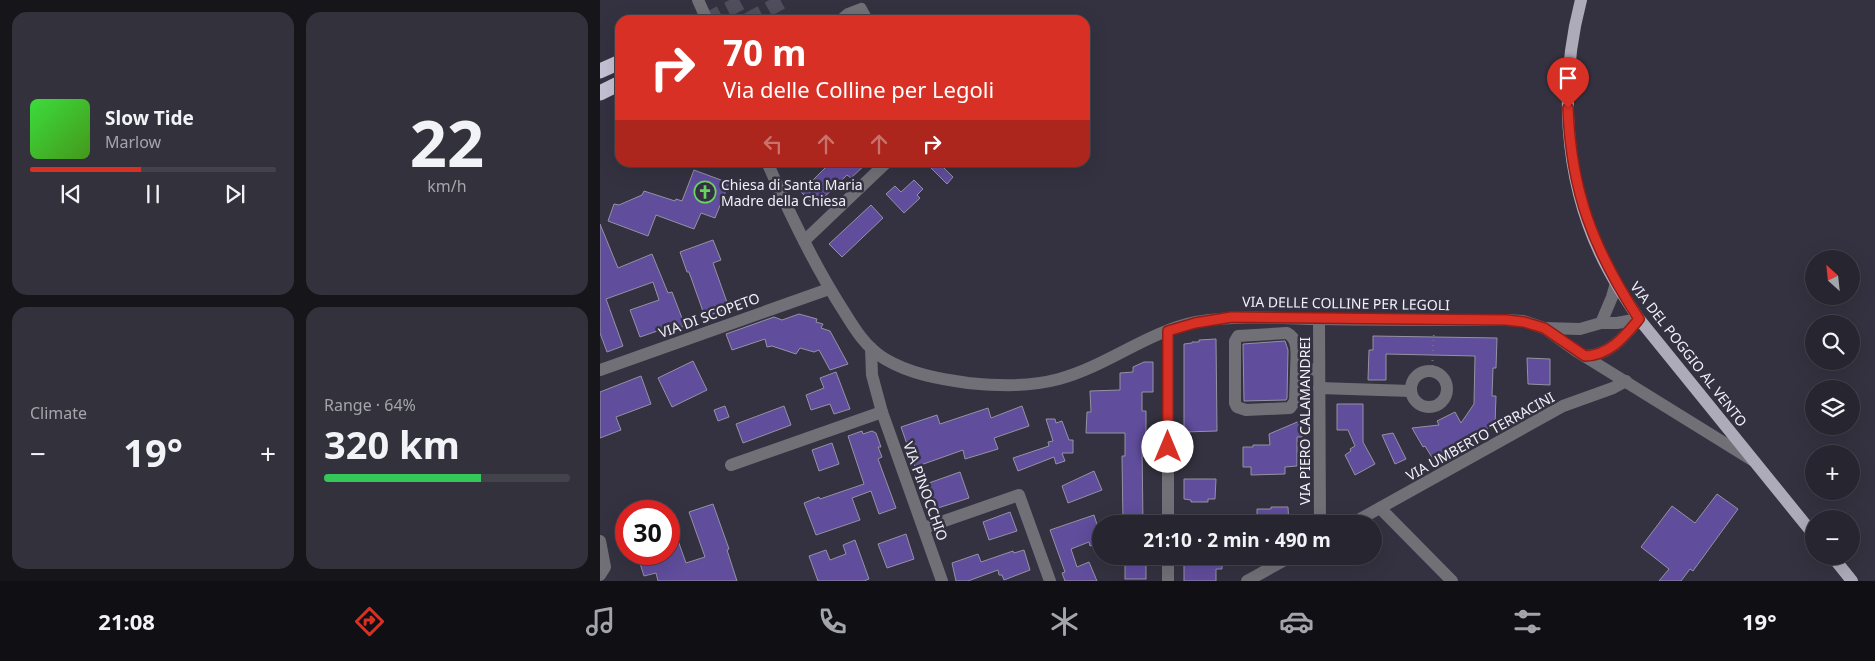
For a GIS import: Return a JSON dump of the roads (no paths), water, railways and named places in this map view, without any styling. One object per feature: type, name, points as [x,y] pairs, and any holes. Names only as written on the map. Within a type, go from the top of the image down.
[{"type":"highway","points":[[600,72],[615,64]]},
{"type":"highway","points":[[600,93],[615,86]]},
{"type":"main road","name":"VIA DEL POGGIO AL VENTO","points":[[1581,0],[1573,33],[1568,72],[1568,108],[1570,144],[1585,215],[1600,253],[1639,319],[1753,461]]},
{"type":"main road","points":[[1753,461],[1805,523]]},
{"type":"main road","points":[[1839,565],[1852,581]]},
{"type":"street","points":[[698,0],[705,15]]},
{"type":"street","points":[[847,15],[861,9],[864,15]]},
{"type":"street","name":"VIA DELLE COLLINE PER LEGOLI","points":[[769,167],[804,242],[829,289],[856,331],[883,358],[896,365],[933,378],[990,385],[1026,385],[1061,378],[1077,373],[1168,331],[1195,323],[1232,317],[1506,320],[1524,322],[1544,328]]},
{"type":"street","points":[[804,242],[880,167]]},
{"type":"street","points":[[1601,323],[1616,283]]},
{"type":"street","name":"VIA DI SCOPETO","points":[[600,370],[829,289]]},
{"type":"street","name":"VIA PIERO CALAMANDREI","points":[[1319,319],[1320,515]]},
{"type":"street","points":[[1544,328],[1580,329],[1601,323],[1617,323],[1639,319]]},
{"type":"street","points":[[1585,356],[1597,355],[1611,348],[1624,338],[1639,319]]},
{"type":"street","points":[[1544,328],[1585,356],[1753,461]]},
{"type":"street","points":[[1168,331],[1168,515]]},
{"type":"street","points":[[1281,334],[1291,336],[1295,341],[1296,371],[1295,401],[1290,408],[1246,410],[1237,407],[1235,403],[1235,341],[1238,336],[1281,334]]},
{"type":"street","name":"VIA PINOCCHIO","points":[[871,348],[872,375],[882,412],[942,581]]},
{"type":"street","points":[[1296,371],[1319,369]]},
{"type":"street","points":[[1432,371],[1443,376],[1447,387],[1447,392],[1442,402],[1431,407],[1420,405],[1415,401],[1411,391],[1413,380],[1422,372],[1432,371]]},
{"type":"street","name":"VIA UMBERTO TERRACINI","points":[[1367,515],[1564,406],[1613,388],[1626,381]]},
{"type":"street","points":[[1319,388],[1411,391]]},
{"type":"street","points":[[731,466],[882,412]]},
{"type":"street","points":[[924,528],[1019,495],[1050,581]]},
{"type":"street","points":[[1380,508],[1452,581]]},
{"type":"street","points":[[600,540],[605,567],[600,575]]},
{"type":"street","points":[[1168,565],[1168,581]]},
{"type":"street","points":[[1247,581],[1276,565]]},
{"type":"tunnel","points":[[717,15],[746,0]]},
{"type":"tunnel","points":[[757,15],[785,0]]},
{"type":"place","name":"Chiesa di Santa Maria Madre della Chiesa","points":[[705,192]]}]
